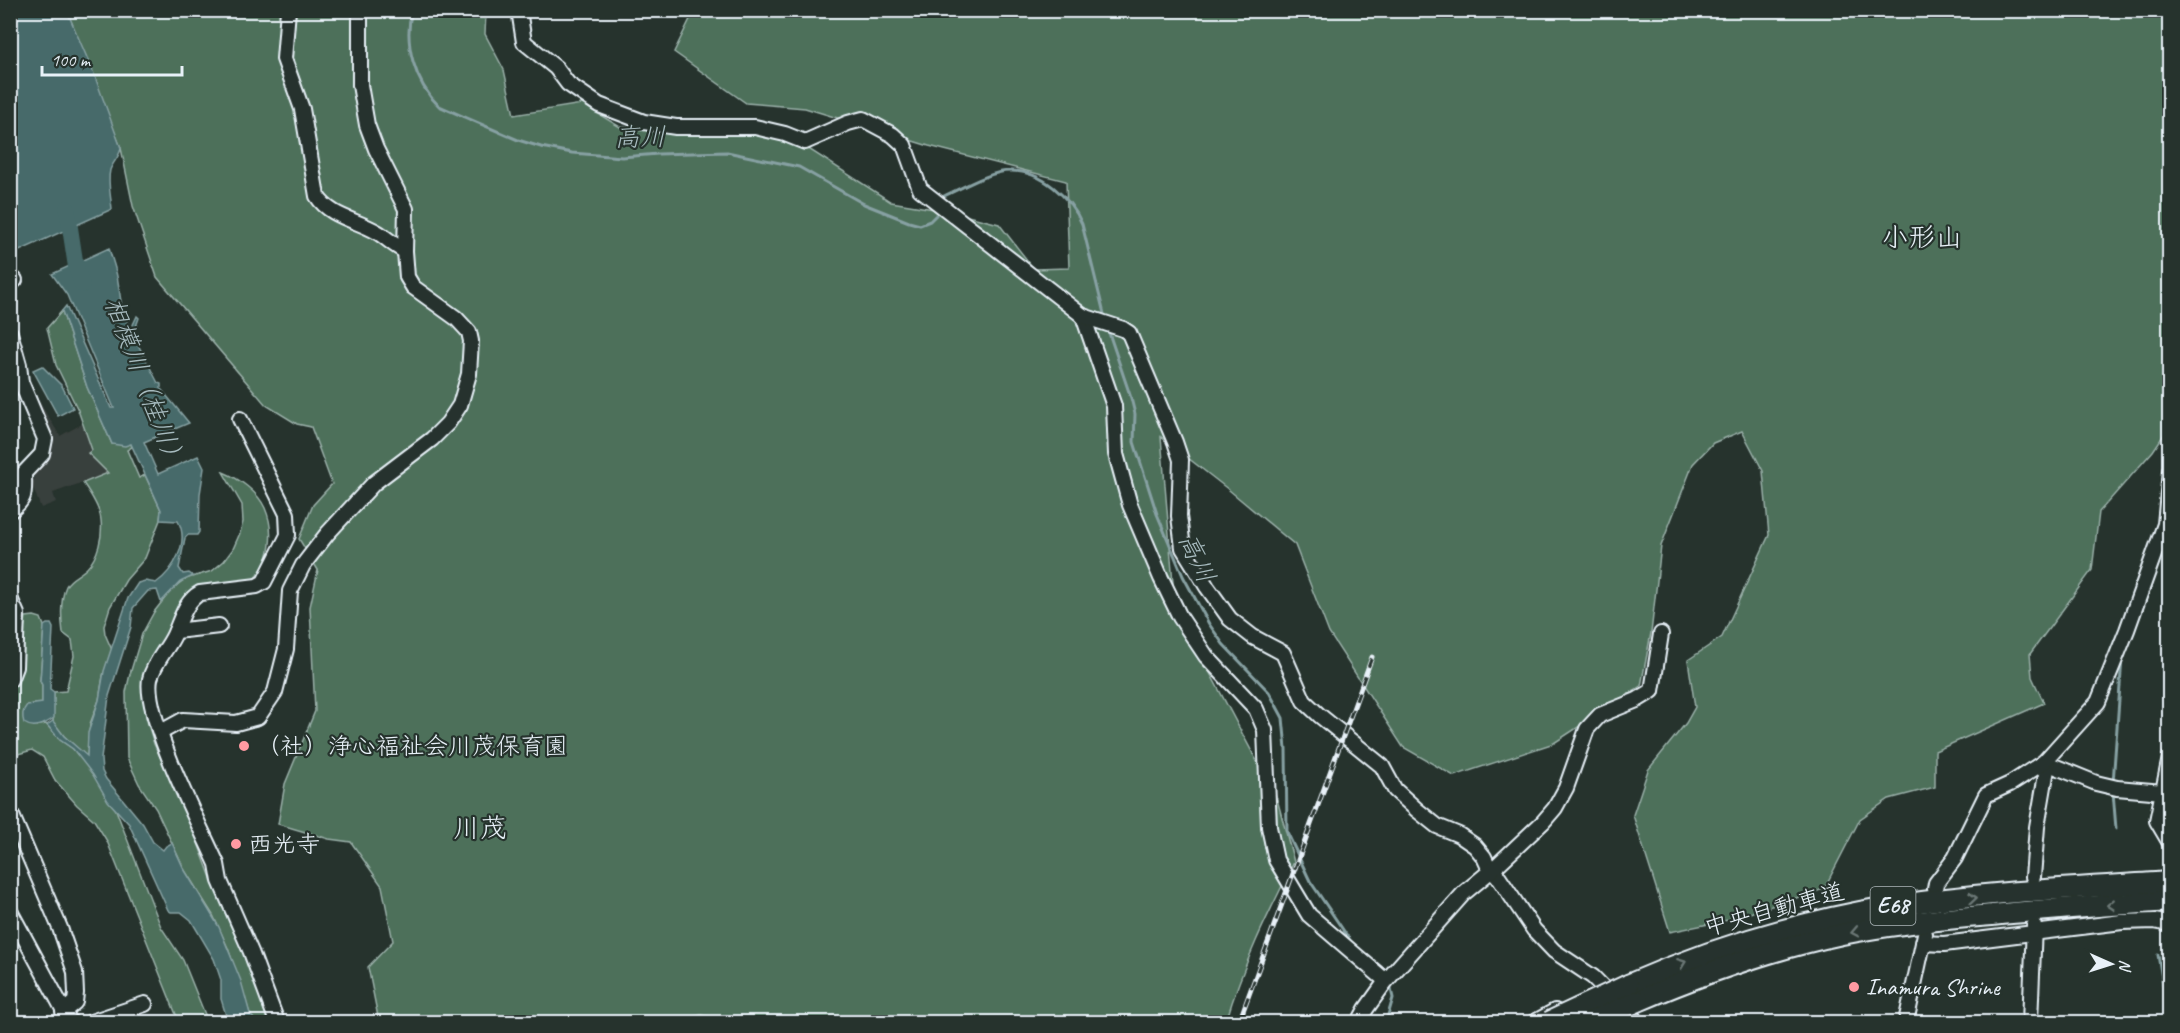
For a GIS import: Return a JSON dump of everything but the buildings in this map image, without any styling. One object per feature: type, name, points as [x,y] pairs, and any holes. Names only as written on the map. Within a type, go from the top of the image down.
[{"type":"highway","name":"中央自動車道","points":[[1590,1023],[1633,993],[1709,952],[1753,938],[1894,906],[2093,886],[2169,882]]},
{"type":"highway","name":"中央自動車道","points":[[1549,1023],[1633,993],[1761,955],[1886,926],[2071,908],[2169,902]]},
{"type":"street","points":[[288,10],[284,59],[302,109],[317,196],[329,209],[378,233],[397,248],[405,251]]},
{"type":"street","points":[[161,732],[183,720],[236,723],[258,717],[278,684],[286,649],[290,591],[303,565],[327,534],[374,483],[432,439],[448,423],[460,405],[469,374],[471,342],[468,332],[456,318],[413,287],[406,269],[406,209],[376,149],[367,125],[360,85],[360,10]]},
{"type":"street","points":[[519,10],[524,42],[556,68],[568,84],[599,105],[644,122],[676,127],[755,127],[785,134],[805,142],[848,123],[863,119],[886,131],[904,145],[920,189],[1083,316],[1129,333],[1175,442],[1180,460],[1179,516],[1183,548],[1230,619],[1252,638],[1283,653],[1304,701],[1382,766],[1395,790],[1417,810],[1437,826],[1459,834],[1475,846],[1540,937],[1554,951],[1593,977],[1637,1023]]},
{"type":"street","points":[[1083,316],[1114,406],[1116,454],[1130,505],[1161,578],[1180,617],[1206,656],[1256,708],[1265,730],[1269,827],[1276,860],[1309,915],[1386,981]]},
{"type":"street","points":[[10,333],[21,382],[45,439],[42,454],[24,473],[24,495],[21,502],[10,511]]},
{"type":"street","points":[[240,419],[287,513],[288,535],[264,582],[257,586],[200,593],[194,597],[170,643],[156,664],[151,678],[150,699],[170,759],[217,864],[220,881],[251,952],[277,1023]]},
{"type":"street","points":[[1935,889],[1936,883],[1955,858],[1986,795],[2010,784],[2046,762],[2098,702],[2165,524],[2169,471]]},
{"type":"street","points":[[10,598],[16,614],[13,639],[15,667],[10,680]]},
{"type":"street","points":[[176,631],[219,626]]},
{"type":"street","points":[[1359,1023],[1386,981],[1464,893],[1543,822],[1555,808],[1566,788],[1587,729],[1600,715],[1652,691],[1661,634]]},
{"type":"street","points":[[2169,757],[2157,821],[2169,843]]},
{"type":"street","points":[[2046,762],[2096,783],[2163,792]]},
{"type":"street","points":[[2033,877],[2046,762]]},
{"type":"street","points":[[10,811],[75,972],[75,1002],[67,1017]]},
{"type":"street","points":[[11,911],[67,1017]]},
{"type":"street","points":[[1906,1023],[1924,938],[1944,944],[2034,926],[2154,921],[2169,924]]},
{"type":"street","points":[[2030,1023],[2034,926]]},
{"type":"street","points":[[1535,1023],[1601,986]]},
{"type":"street","points":[[75,1002],[91,1023],[145,1004]]},
{"type":"shaded area","points":[[29,385],[60,436],[82,424],[92,450],[88,453],[109,473],[53,493],[56,502],[41,508],[31,483],[35,478],[31,471],[47,454]]},
{"type":"green space","points":[[67,11],[486,11],[485,34],[504,70],[514,115],[582,104],[620,127],[681,130],[770,124],[891,202],[952,212],[999,224],[1034,269],[1069,268],[1066,181],[929,146],[805,108],[746,103],[674,52],[694,11],[2169,11],[2169,427],[2153,451],[2099,512],[2092,570],[2030,654],[2032,677],[2044,703],[1935,751],[1935,787],[1889,799],[1860,819],[1824,889],[1728,920],[1670,932],[1633,815],[1648,770],[1686,723],[1695,707],[1688,660],[1722,637],[1769,535],[1763,471],[1742,431],[1713,443],[1693,464],[1661,546],[1651,633],[1641,686],[1554,743],[1454,776],[1403,747],[1329,633],[1295,545],[1161,437],[1175,607],[1277,799],[1294,862],[1248,960],[1226,1022],[735,1022],[701,1015],[672,1022],[379,1022],[368,967],[393,941],[382,886],[351,842],[329,839],[278,824],[285,784],[315,711],[310,607],[318,570],[299,539],[313,505],[332,484],[311,427],[297,424],[266,405],[157,277],[133,206],[121,148]]},
{"type":"green space","points":[[62,311],[87,387],[112,444],[131,444],[132,447],[127,450],[139,478],[145,475],[161,510],[160,520],[145,558],[126,580],[110,607],[104,626],[112,650],[90,724],[87,757],[64,736],[53,722],[54,692],[66,691],[74,656],[72,640],[63,633],[64,591],[70,581],[91,563],[100,539],[99,511],[83,483],[108,473],[88,453],[92,450],[78,410],[56,365],[47,328]]},
{"type":"green space","points":[[223,472],[247,486],[262,502],[268,517],[271,537],[267,557],[258,574],[251,581],[183,602],[145,679],[144,701],[154,744],[186,811],[211,878],[237,932],[271,1022],[256,1022],[250,1014],[228,948],[213,915],[184,869],[156,809],[139,784],[127,758],[126,692],[142,634],[154,612],[172,589],[185,579],[212,571],[233,549],[240,533],[243,522],[242,505]]},
{"type":"green space","points":[[26,617],[41,618],[44,626],[40,681],[42,704],[34,704],[34,726],[46,724],[60,740],[73,749],[91,771],[116,810],[161,927],[183,960],[208,1022],[179,1022],[107,841],[94,820],[55,780],[43,757],[32,750],[11,756],[10,695],[15,683]]},
{"type":"water","points":[[11,10],[67,11],[94,74],[121,148],[109,175],[112,209],[19,251],[14,262],[11,261],[11,228],[13,227],[12,220],[18,217],[10,207]]},
{"type":"water","points":[[109,248],[127,322],[131,329],[137,316],[139,318],[133,335],[158,383],[161,384],[161,389],[189,423],[144,442],[158,474],[198,456],[204,468],[200,494],[199,532],[197,535],[188,535],[185,538],[179,568],[183,574],[189,573],[193,576],[180,582],[161,602],[157,590],[148,591],[133,608],[131,627],[109,696],[101,759],[102,771],[143,824],[153,842],[163,850],[172,843],[184,869],[219,927],[241,981],[250,1014],[256,1022],[228,1022],[221,999],[221,980],[214,959],[191,920],[181,912],[168,910],[129,824],[108,801],[93,775],[73,749],[60,740],[47,725],[53,721],[64,736],[87,756],[88,733],[99,700],[104,671],[128,598],[138,583],[145,581],[156,583],[162,578],[174,564],[181,547],[181,529],[178,521],[160,520],[161,510],[131,444],[125,446],[112,444],[87,387],[62,311],[66,306],[111,408],[114,408],[67,295],[52,274]]},
{"type":"water","points":[[42,366],[62,386],[73,408],[58,416],[33,370]]},
{"type":"water","points":[[51,624],[53,628],[50,689],[54,692],[54,718],[43,724],[32,726],[24,723],[23,714],[27,705],[42,703],[40,681],[44,626]]},
{"type":"waterway","name":"高川","points":[[412,10],[410,49],[423,86],[431,97],[439,106],[518,140],[572,153],[622,157],[727,152],[799,167],[864,204],[909,222],[920,225],[930,221],[936,215]]},
{"type":"waterway","name":"高川","points":[[943,199],[944,196],[977,180],[1010,171],[1033,175],[1054,187],[1077,214],[1082,224],[1105,318]]},
{"type":"waterway","name":"相模川（桂川）","points":[[67,208],[76,267],[82,285]]},
{"type":"waterway","name":"高川","points":[[1108,330],[1131,398],[1135,414],[1134,442],[1157,514],[1183,576],[1209,624],[1223,644],[1269,692],[1283,718],[1286,749],[1287,832],[1310,881],[1354,946]]},
{"type":"waterway","points":[[2113,783],[2122,658]]},
{"type":"waterway","points":[[2113,792],[2116,829]]},
{"type":"waterway","points":[[2158,955],[2164,990],[2170,1001]]},
{"type":"waterway","name":"高川","points":[[1386,1022],[1393,998],[1390,985]]},
{"type":"railway","points":[[1239,1022],[1372,657]]},
{"type":"place","name":"（社）浄心福祉会川茂保育園","points":[[244,746]]},
{"type":"place","name":"西光寺","points":[[236,844]]},
{"type":"place","name":"Inamura Shrine","points":[[1854,987]]},
{"type":"district","name":"小形山","points":[[1922,237]]},
{"type":"district","name":"川茂","points":[[480,828]]}]
